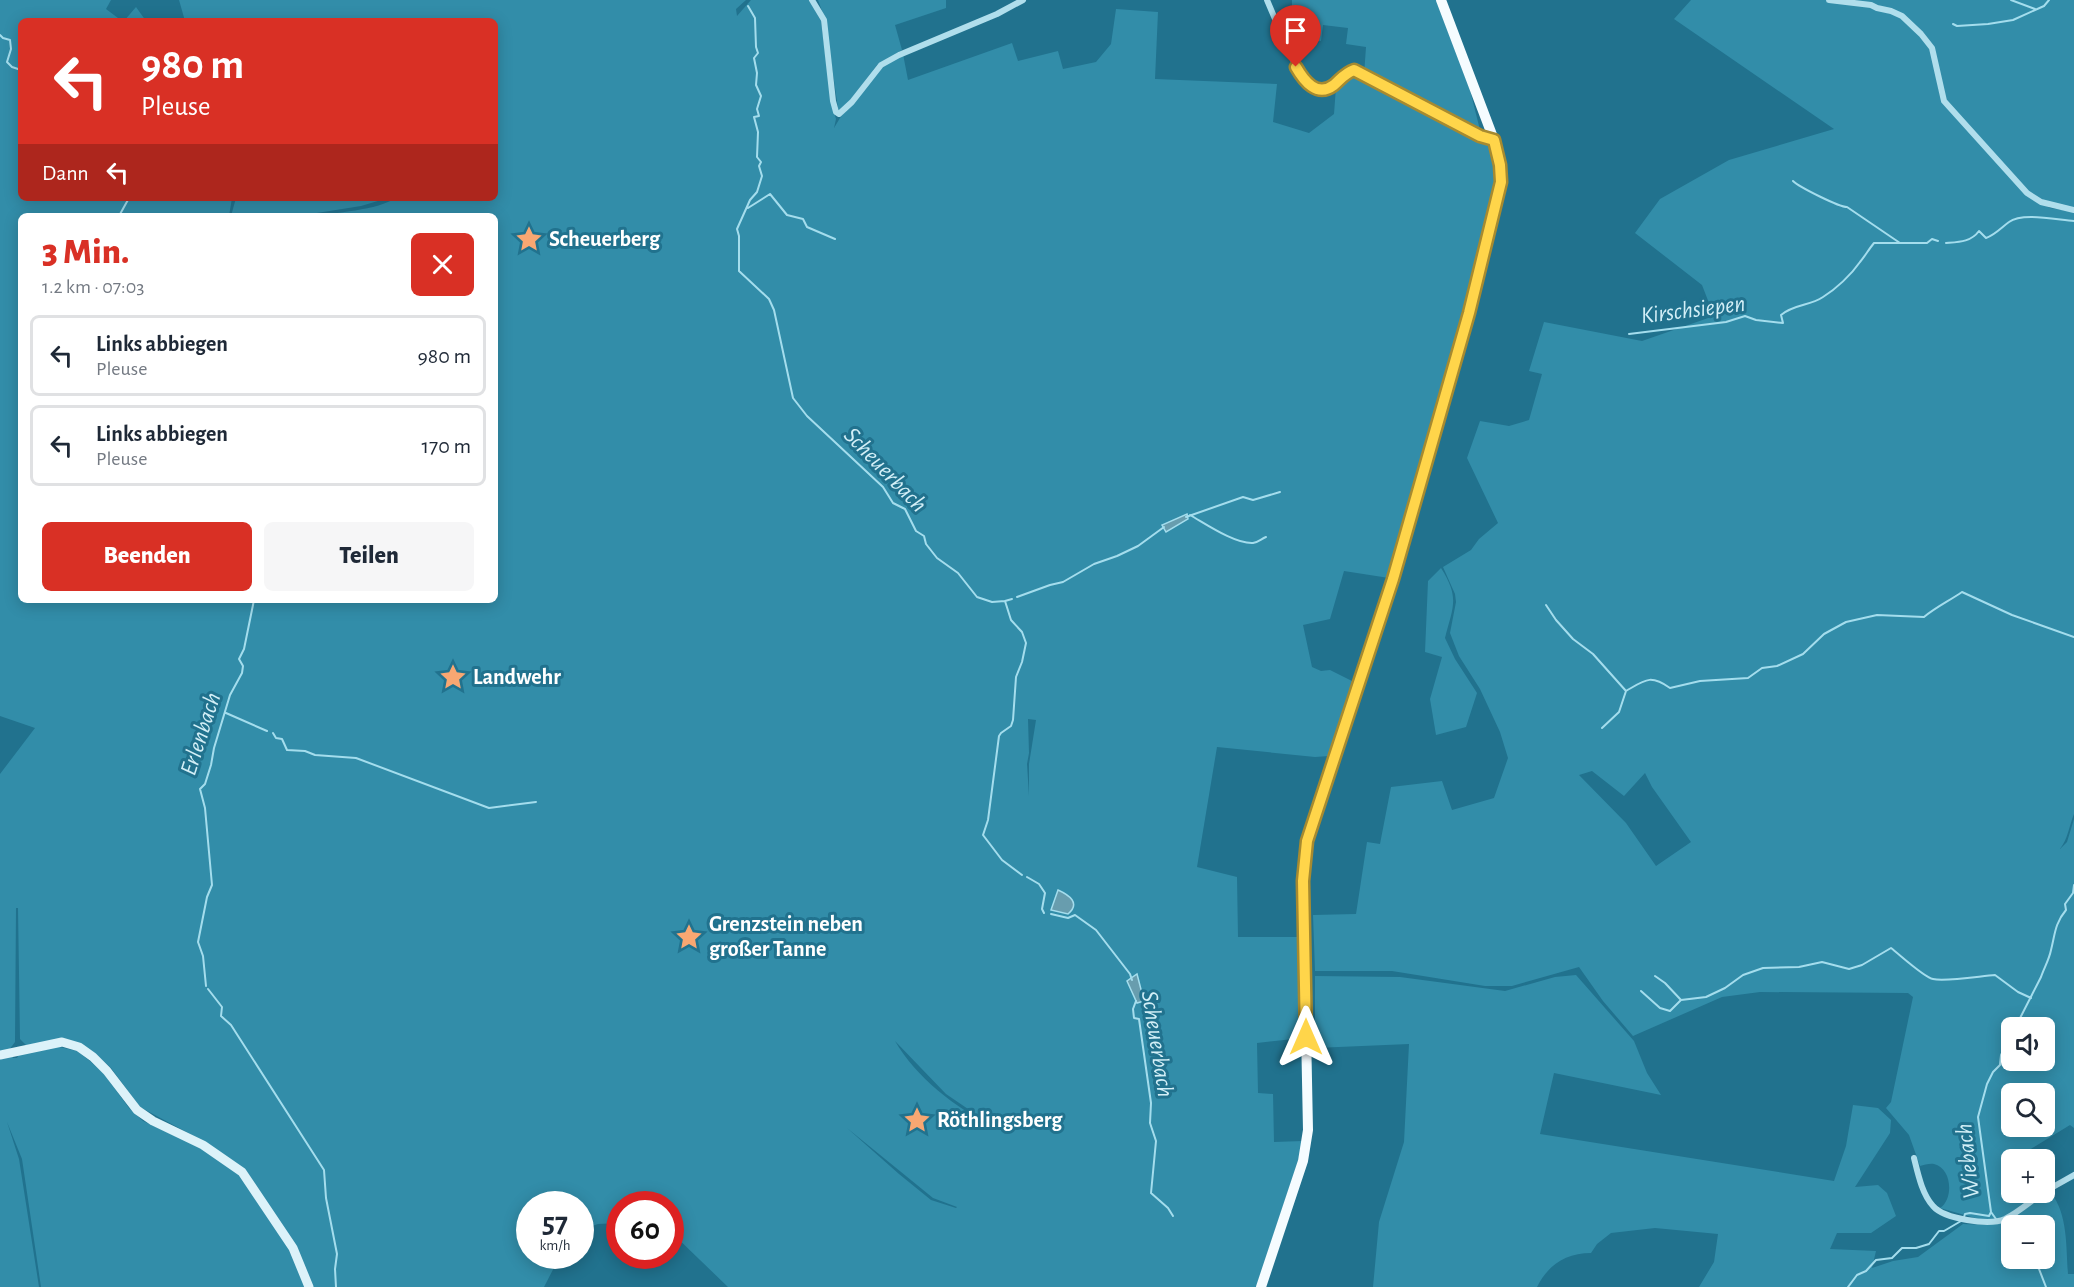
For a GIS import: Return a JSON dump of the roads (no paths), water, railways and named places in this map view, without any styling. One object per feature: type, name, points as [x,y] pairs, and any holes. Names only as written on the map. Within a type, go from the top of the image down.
[{"type":"main road","points":[[1261,1287],[1303,1161],[1308,1130],[1303,881],[1307,841],[1393,579],[1467,320],[1501,182],[1500,165],[1494,140],[1441,0]]},
{"type":"street","points":[[812,0],[824,20],[833,101],[836,112],[839,114],[852,102],[881,65],[898,55],[997,14],[1023,0]]},
{"type":"street","points":[[1267,0],[1286,46],[1308,85],[1326,89],[1354,70],[1480,136],[1494,140]]},
{"type":"street","points":[[1829,0],[1872,5],[1894,12],[1909,22],[1932,48],[1941,94],[1957,116],[2027,193],[2041,202],[2074,210]]},
{"type":"street","points":[[0,1054],[62,1042],[78,1047],[93,1057],[107,1071],[137,1110],[153,1121],[203,1145],[242,1172],[286,1237],[309,1287]]},
{"type":"street","points":[[1914,1158],[1920,1180],[1931,1204],[1942,1213],[1982,1222],[1996,1222],[2028,1203]]},
{"type":"street","points":[[2055,1186],[2074,1176]]},
{"type":"waterway","points":[[2011,0],[2035,9]]},
{"type":"waterway","points":[[1953,24],[1957,26],[1988,24],[2013,20],[2044,6],[2049,0]]},
{"type":"waterway","name":"Scheuerbach","points":[[748,6],[755,18],[758,53],[754,58],[757,73],[756,85],[761,96],[757,109],[759,116],[754,117],[758,132],[757,157],[761,162],[759,166],[762,176],[757,192],[750,200],[737,229],[739,271],[769,299],[774,310],[793,398],[807,416],[883,487],[893,503],[905,509],[916,531],[924,536],[926,544],[937,558],[958,573],[977,597],[992,602],[1005,601],[1011,620],[1022,632],[1026,643],[1016,677],[1013,720],[1011,726],[999,736],[988,820],[983,835],[1002,860],[1022,875]]},
{"type":"waterway","name":"Erlenbach","points":[[0,35],[10,40],[11,49],[7,62],[18,69]]},
{"type":"waterway","points":[[1793,181],[1819,196],[1847,207],[1900,243]]},
{"type":"waterway","points":[[748,208],[770,194],[787,215],[803,219],[807,227],[835,239]]},
{"type":"waterway","name":"Erlenbach","points":[[121,213],[127,201]]},
{"type":"waterway","name":"Kirschsiepen","points":[[1946,243],[1960,242],[1976,235],[1979,231],[1986,238],[2009,222],[2022,217],[2074,221]]},
{"type":"waterway","name":"Kirschsiepen","points":[[1629,334],[1726,322],[1745,316],[1756,320],[1783,323],[1781,315],[1786,311],[1818,300],[1838,286],[1874,243],[1927,243],[1932,239],[1938,241]]},
{"type":"waterway","points":[[1186,517],[1243,497],[1253,500],[1280,492]]},
{"type":"waterway","points":[[1190,515],[1238,540],[1253,543],[1266,537]]},
{"type":"waterway","points":[[1017,597],[1063,582],[1094,564],[1138,546],[1164,527]]},
{"type":"waterway","points":[[1546,605],[1573,639],[1593,654],[1626,691],[1648,680],[1657,681],[1670,688],[1700,681],[1748,678],[1762,668],[1777,666],[1803,654],[1824,634],[1846,622],[1877,615],[1924,617],[1962,592],[2012,615],[2074,637]]},
{"type":"waterway","name":"Scheuerbach","points":[[1005,601],[1012,599]]},
{"type":"waterway","name":"Erlenbach","points":[[206,986],[203,956],[198,942],[207,897],[212,885],[205,808],[200,789],[205,784],[230,695],[242,673],[243,666],[239,659],[244,649],[253,603]]},
{"type":"waterway","points":[[1602,728],[1619,712],[1626,691]]},
{"type":"waterway","points":[[226,713],[267,731]]},
{"type":"waterway","points":[[273,733],[276,738],[282,739],[287,750],[356,758],[489,808],[536,802]]},
{"type":"waterway","name":"Scheuerbach","points":[[1027,877],[1039,884],[1045,893],[1042,909],[1044,913]]},
{"type":"waterway","name":"Wiebach","points":[[2021,1017],[2041,977],[2050,954],[2057,924],[2066,910],[2065,904],[2073,893],[2074,885]]},
{"type":"waterway","name":"Scheuerbach","points":[[1051,914],[1068,918],[1075,915],[1096,930],[1130,974],[1132,980]]},
{"type":"waterway","points":[[1655,976],[1681,1000],[1706,997],[1725,988],[1743,975],[1763,968],[1799,967],[1822,962],[1849,969],[1862,965],[1891,948],[1929,978],[1946,980],[1995,975],[2018,992],[2031,998]]},
{"type":"waterway","name":"Erlenbach","points":[[208,989],[222,1007],[221,1016],[231,1025],[324,1170],[326,1198],[337,1254],[336,1287]]},
{"type":"waterway","points":[[1641,991],[1660,1008],[1670,1011],[1681,1000]]},
{"type":"waterway","name":"Scheuerbach","points":[[1136,1001],[1133,1009],[1134,1018],[1139,1019],[1151,1103],[1150,1123],[1156,1141],[1151,1193],[1168,1208],[1173,1216]]},
{"type":"waterway","name":"Wiebach","points":[[1996,1219],[1991,1212],[1978,1117],[1987,1084],[1993,1072],[2000,1065],[2001,1055]]},
{"type":"waterway","points":[[1964,1217],[1965,1214],[1970,1213],[1989,1216],[1991,1212]]},
{"type":"waterway","points":[[1848,1287],[1857,1275],[1866,1271],[1876,1260],[1892,1258],[1902,1248],[1916,1248],[1929,1244],[1939,1231],[1944,1231],[1961,1221]]},
{"type":"waterway","name":"Wiebach","points":[[2039,1269],[2046,1287]]},
{"type":"place","name":"Scheuerberg","points":[[529,239]]},
{"type":"place","name":"Landwehr","points":[[453,677]]},
{"type":"place","name":"Grenzstein neben großer Tanne","points":[[689,937]]},
{"type":"place","name":"Röthlingsberg","points":[[917,1120]]}]
